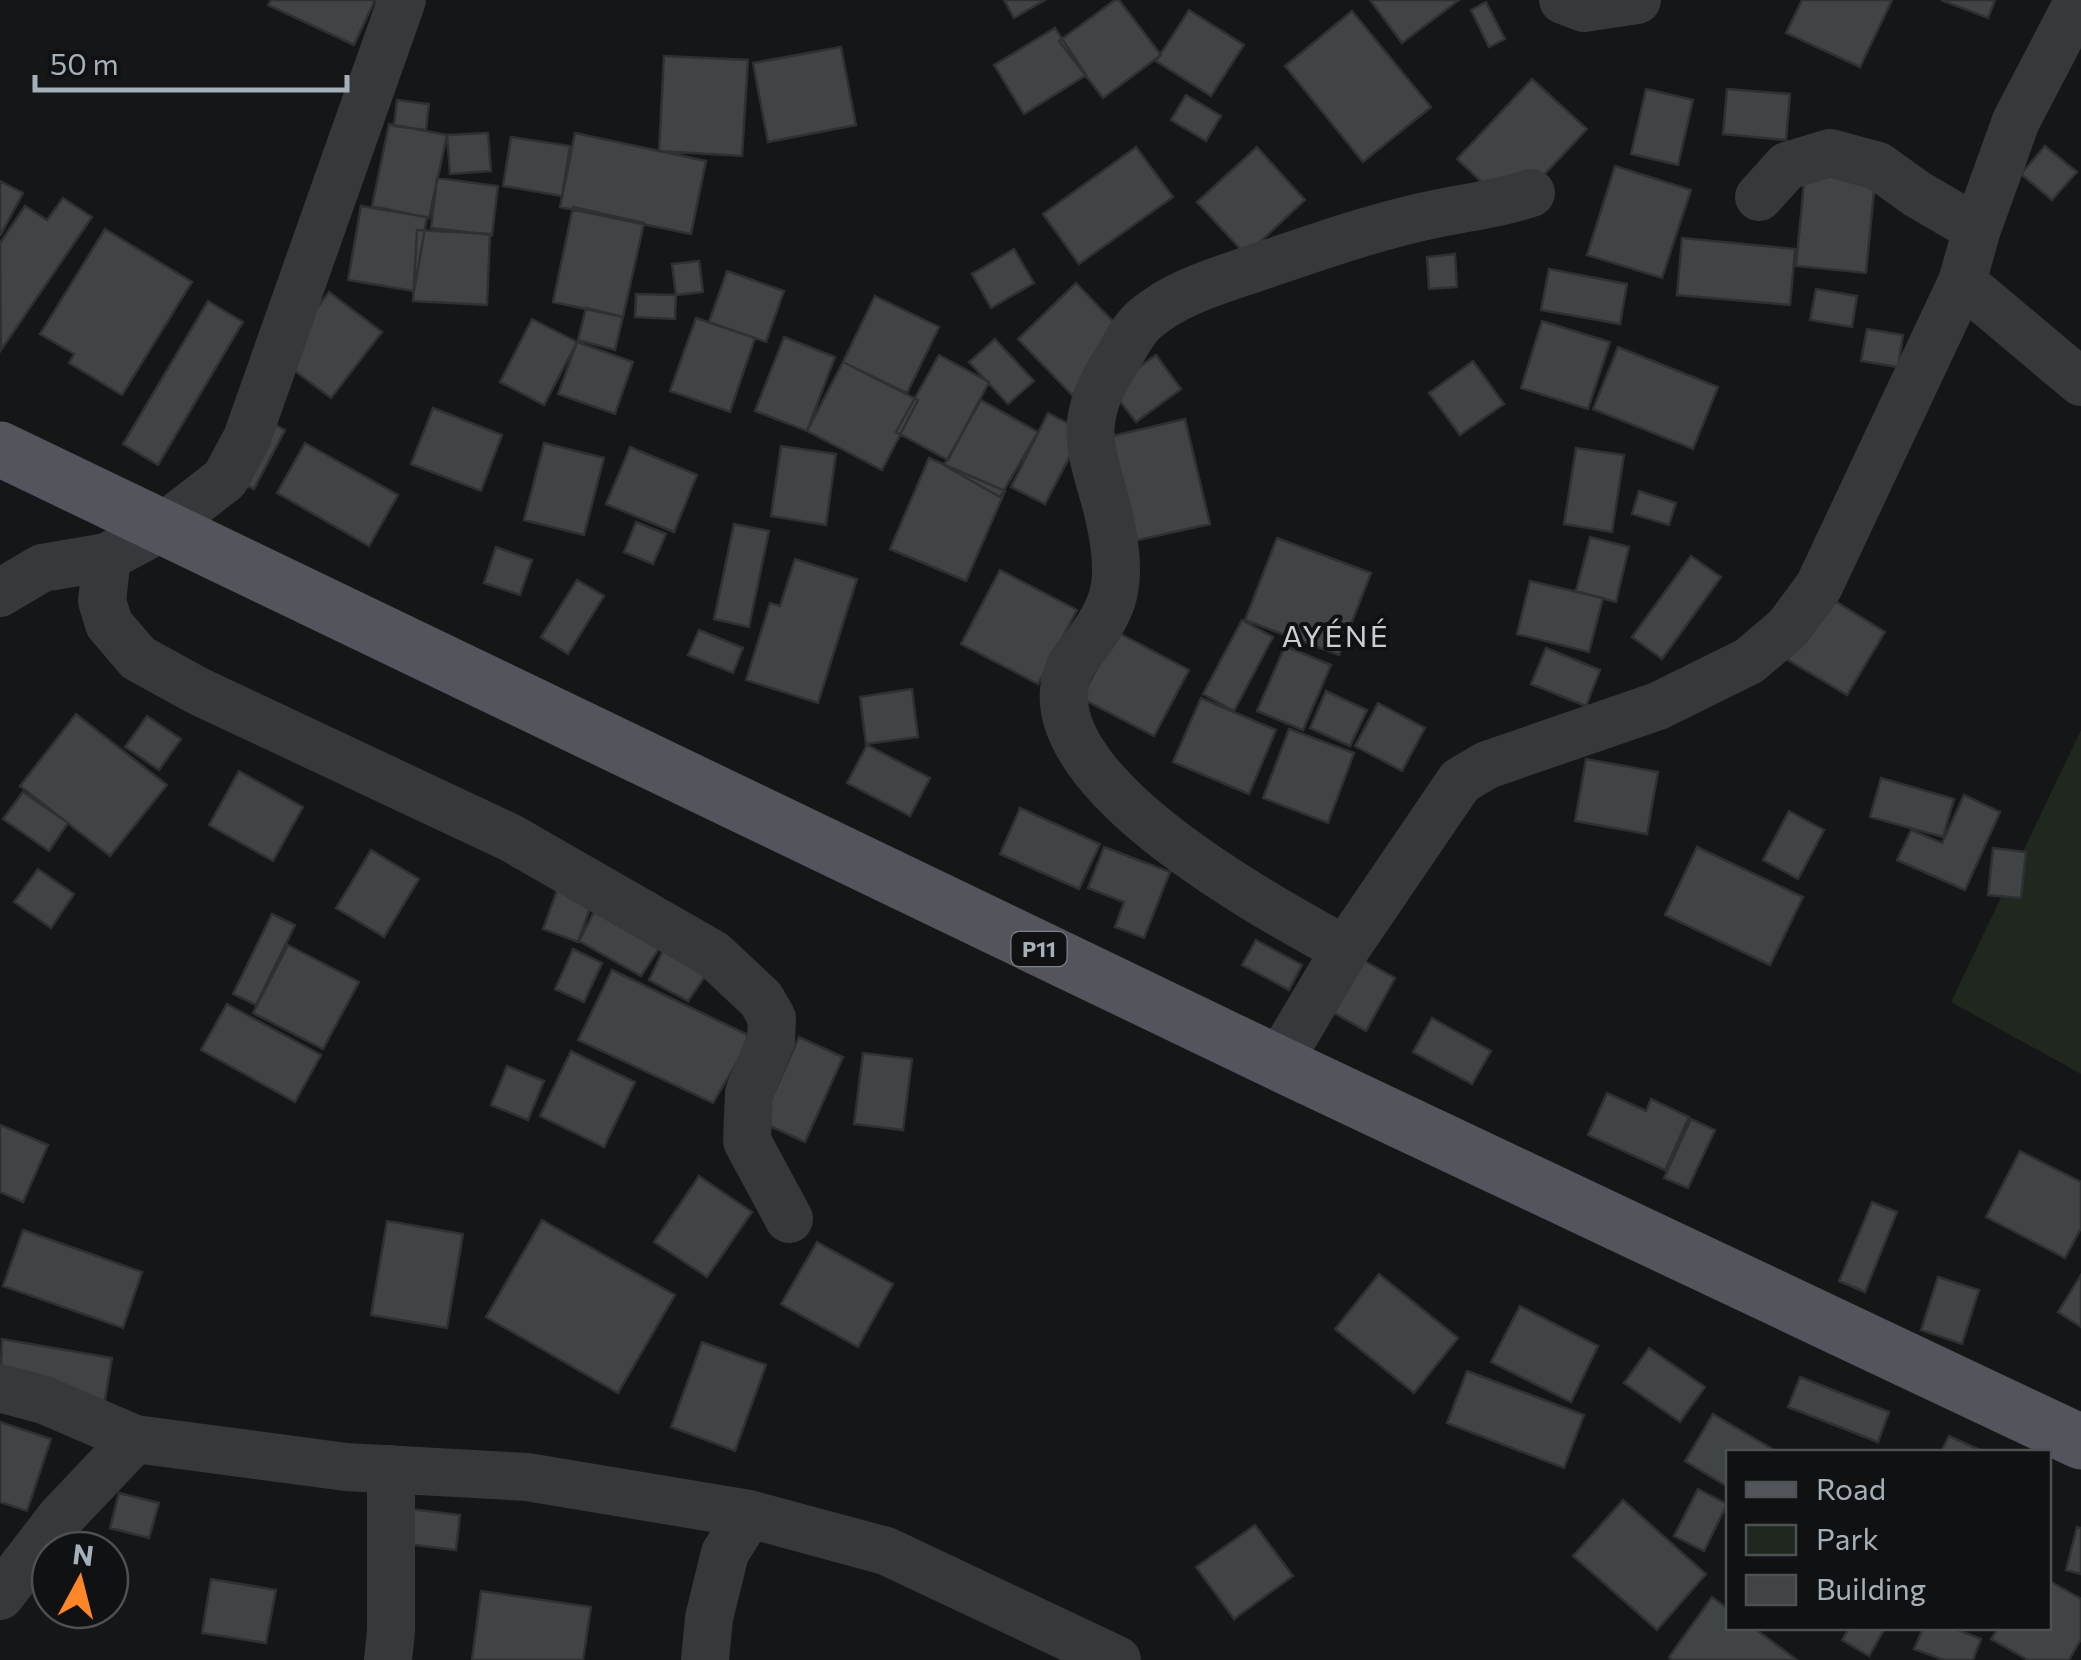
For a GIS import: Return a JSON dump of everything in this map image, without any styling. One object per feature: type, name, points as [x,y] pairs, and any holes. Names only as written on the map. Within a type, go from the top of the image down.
[{"type":"main road","name":"P11","points":[[0,448],[1278,1064],[2081,1442]]},
{"type":"street","points":[[0,593],[21,559],[107,557],[163,527],[225,479],[247,438],[402,0]]},
{"type":"street","points":[[1563,0],[1584,8],[1637,0]]},
{"type":"street","points":[[1278,1064],[1345,950],[1460,781],[1501,760],[1658,706],[1749,661],[1788,628],[1819,586],[1962,282],[2016,121],[2079,0]]},
{"type":"street","points":[[1759,197],[1786,166],[1830,153],[1878,166],[1977,229]]},
{"type":"street","points":[[1345,950],[1194,861],[1114,793],[1077,744],[1063,704],[1068,671],[1106,618],[1117,590],[1114,542],[1088,433],[1096,392],[1142,321],[1212,281],[1400,223],[1531,194]]},
{"type":"street","points":[[1962,282],[2081,382]]},
{"type":"street","points":[[107,557],[102,601],[109,624],[138,658],[511,838],[712,954],[761,999],[772,1018],[770,1040],[750,1092],[747,1141],[788,1218]]},
{"type":"street","points":[[0,1388],[44,1400],[136,1439],[346,1467],[527,1477],[749,1514],[886,1551],[1117,1660]]},
{"type":"street","points":[[0,1596],[61,1517],[136,1439]]},
{"type":"street","points":[[388,1660],[391,1469]]},
{"type":"street","points":[[706,1660],[710,1618],[725,1553],[749,1514]]},
{"type":"green space","points":[[2081,730],[2081,1074],[1951,1002]]},
{"type":"building","points":[[271,0],[375,0],[354,45],[268,5]]},
{"type":"building","points":[[1004,0],[1045,0],[1014,18]]},
{"type":"building","points":[[1119,0],[1161,55],[1103,98],[1059,41]]},
{"type":"building","points":[[1370,0],[1459,0],[1402,43]]},
{"type":"building","points":[[1802,0],[1892,0],[1860,67],[1786,33]]},
{"type":"building","points":[[1941,0],[1995,0],[1988,18]]},
{"type":"building","points":[[1486,2],[1505,39],[1489,47],[1471,10]]},
{"type":"building","points":[[1189,10],[1244,45],[1211,96],[1156,61]]},
{"type":"building","points":[[1352,11],[1431,107],[1363,162],[1285,66]]},
{"type":"building","points":[[1055,28],[1086,75],[1024,114],[994,65]]},
{"type":"building","points":[[841,47],[856,125],[768,142],[753,63]]},
{"type":"building","points":[[664,56],[748,60],[742,156],[659,151]]},
{"type":"building","points":[[1532,79],[1587,129],[1511,210],[1457,159]]},
{"type":"building","points":[[1646,89],[1693,100],[1678,165],[1631,154]]},
{"type":"building","points":[[1727,89],[1790,94],[1786,140],[1723,134]]},
{"type":"building","points":[[1186,95],[1221,116],[1206,141],[1171,120]]},
{"type":"building","points":[[397,100],[429,104],[426,130],[394,126]]},
{"type":"building","points":[[389,124],[447,135],[429,218],[372,206]]},
{"type":"building","points":[[488,133],[491,171],[450,174],[447,135]]},
{"type":"building","points":[[575,133],[706,161],[691,234],[560,207]]},
{"type":"building","points":[[511,137],[570,146],[562,196],[503,186]]},
{"type":"building","points":[[2045,146],[2077,172],[2052,200],[2021,174]]},
{"type":"building","points":[[1136,147],[1173,197],[1079,264],[1043,214]]},
{"type":"building","points":[[1257,147],[1305,200],[1246,255],[1197,202]]},
{"type":"building","points":[[1615,166],[1691,190],[1662,278],[1587,255]]},
{"type":"building","points":[[1805,173],[1875,181],[1866,273],[1796,266]]},
{"type":"building","points":[[437,178],[498,186],[492,235],[431,228]]},
{"type":"building","points":[[0,181],[23,193],[0,236]]},
{"type":"building","points":[[63,198],[92,217],[1,350],[0,243],[25,206],[47,220]]},
{"type":"building","points":[[361,206],[427,217],[414,291],[348,280]]},
{"type":"building","points":[[573,207],[644,223],[623,317],[553,302]]},
{"type":"building","points":[[105,229],[192,282],[122,395],[69,363],[74,354],[40,334]]},
{"type":"building","points":[[417,230],[490,234],[487,305],[413,301]]},
{"type":"building","points":[[1682,238],[1795,249],[1790,305],[1677,295]]},
{"type":"building","points":[[1014,249],[1034,283],[991,308],[972,274]]},
{"type":"building","points":[[1455,254],[1457,287],[1429,289],[1427,257]]},
{"type":"building","points":[[699,261],[703,292],[676,295],[672,264]]},
{"type":"building","points":[[1549,269],[1627,284],[1620,324],[1541,310]]},
{"type":"building","points":[[727,271],[784,291],[766,342],[709,322]]},
{"type":"building","points":[[1076,283],[1130,339],[1072,395],[1018,339]]},
{"type":"building","points":[[1816,289],[1857,296],[1852,327],[1810,320]]},
{"type":"building","points":[[329,292],[382,332],[331,398],[279,359]]},
{"type":"building","points":[[636,294],[676,295],[675,319],[635,317]]},
{"type":"building","points":[[875,296],[939,327],[907,393],[843,362]]},
{"type":"building","points":[[208,301],[243,322],[158,465],[123,444]]},
{"type":"building","points":[[586,308],[623,317],[615,350],[578,340]]},
{"type":"building","points":[[696,318],[755,338],[730,412],[670,391]]},
{"type":"building","points":[[532,319],[577,342],[544,405],[500,382]]},
{"type":"building","points":[[1542,321],[1610,342],[1588,409],[1521,388]]},
{"type":"building","points":[[1867,329],[1903,335],[1898,367],[1861,361]]},
{"type":"building","points":[[784,337],[835,357],[807,431],[755,411]]},
{"type":"building","points":[[995,339],[1034,381],[1008,404],[969,362]]},
{"type":"building","points":[[577,342],[633,362],[615,414],[558,394]]},
{"type":"building","points":[[1618,347],[1718,387],[1693,449],[1593,409]]},
{"type":"building","points":[[939,355],[989,382],[948,460],[896,432]]},
{"type":"building","points":[[1156,355],[1181,389],[1136,422],[1110,388]]},
{"type":"building","points":[[1473,361],[1504,404],[1460,435],[1429,393]]},
{"type":"building","points":[[843,362],[918,400],[882,470],[807,431]]},
{"type":"building","points":[[981,400],[1038,432],[1000,497],[944,465]]},
{"type":"building","points":[[433,408],[502,435],[481,491],[411,464]]},
{"type":"building","points":[[252,413],[285,430],[254,489],[221,473]]},
{"type":"building","points":[[1048,413],[1083,431],[1045,504],[1011,487]]},
{"type":"building","points":[[1185,419],[1210,524],[1129,542],[1104,438]]},
{"type":"building","points":[[305,443],[398,495],[369,546],[277,493]]},
{"type":"building","points":[[544,443],[604,458],[584,535],[524,520]]},
{"type":"building","points":[[781,446],[836,454],[826,525],[771,516]]},
{"type":"building","points":[[630,447],[697,475],[674,532],[606,504]]},
{"type":"building","points":[[1576,448],[1624,455],[1612,532],[1564,524]]},
{"type":"building","points":[[929,458],[1005,491],[966,581],[890,549]]},
{"type":"building","points":[[1639,491],[1676,503],[1669,525],[1632,514]]},
{"type":"building","points":[[636,522],[666,534],[653,564],[624,552]]},
{"type":"building","points":[[734,524],[769,531],[749,627],[714,619]]},
{"type":"building","points":[[1590,537],[1629,547],[1616,602],[1576,591]]},
{"type":"building","points":[[1277,538],[1371,573],[1339,655],[1245,620]]},
{"type":"building","points":[[496,547],[532,560],[520,595],[484,583]]},
{"type":"building","points":[[1691,556],[1721,577],[1662,659],[1632,637]]},
{"type":"building","points":[[795,559],[857,579],[818,703],[746,680],[770,603],[780,606]]},
{"type":"building","points":[[1000,570],[1077,610],[1038,684],[961,644]]},
{"type":"building","points":[[577,580],[604,596],[568,654],[541,637]]},
{"type":"building","points":[[1530,581],[1603,598],[1589,652],[1517,634]]},
{"type":"building","points":[[1822,593],[1885,632],[1847,695],[1783,657]]},
{"type":"building","points":[[1242,620],[1273,637],[1234,711],[1203,694]]},
{"type":"building","points":[[699,630],[743,648],[733,673],[688,655]]},
{"type":"building","points":[[1117,632],[1189,670],[1154,736],[1081,698]]},
{"type":"building","points":[[1285,646],[1331,665],[1303,730],[1257,711]]},
{"type":"building","points":[[1546,648],[1600,670],[1586,706],[1531,684]]},
{"type":"building","points":[[912,689],[918,737],[866,744],[860,697]]},
{"type":"building","points":[[1326,691],[1367,710],[1350,746],[1310,728]]},
{"type":"building","points":[[1201,698],[1276,730],[1249,794],[1173,762]]},
{"type":"building","points":[[1378,703],[1425,728],[1402,771],[1355,746]]},
{"type":"building","points":[[76,714],[167,785],[110,856],[20,786]]},
{"type":"building","points":[[147,716],[181,739],[159,770],[125,747]]},
{"type":"building","points":[[1289,729],[1354,753],[1328,823],[1263,798]]},
{"type":"building","points":[[867,745],[930,778],[910,816],[847,783]]},
{"type":"building","points":[[1586,759],[1658,772],[1647,834],[1575,821]]},
{"type":"building","points":[[239,771],[303,807],[273,861],[209,825]]},
{"type":"building","points":[[1881,778],[1954,799],[1943,837],[1870,817]]},
{"type":"building","points":[[23,792],[68,823],[49,851],[3,819]]},
{"type":"building","points":[[1964,795],[2000,812],[1965,890],[1897,860],[1911,830],[1942,843]]},
{"type":"building","points":[[1020,808],[1100,844],[1079,889],[1000,854]]},
{"type":"building","points":[[1789,811],[1824,830],[1798,879],[1763,860]]},
{"type":"building","points":[[1104,847],[1170,872],[1144,938],[1115,927],[1124,902],[1088,888]]},
{"type":"building","points":[[1697,847],[1803,897],[1770,965],[1665,915]]},
{"type":"building","points":[[1993,848],[2026,852],[2021,898],[1988,895]]},
{"type":"building","points":[[371,850],[419,879],[384,937],[336,908]]},
{"type":"building","points":[[38,869],[74,894],[51,928],[14,902]]},
{"type":"building","points":[[559,885],[594,897],[578,942],[543,929]]},
{"type":"building","points":[[598,904],[666,938],[641,976],[579,941]]},
{"type":"building","points":[[272,914],[295,925],[256,1005],[233,994]]},
{"type":"building","points":[[668,940],[713,965],[688,1001],[649,980]]},
{"type":"building","points":[[1256,940],[1302,965],[1289,990],[1242,965]]},
{"type":"building","points":[[288,945],[359,982],[323,1049],[253,1013]]},
{"type":"building","points":[[573,949],[602,963],[584,1002],[555,989]]},
{"type":"building","points":[[1363,960],[1395,978],[1366,1031],[1334,1013]]},
{"type":"building","points":[[612,970],[746,1034],[749,1042],[713,1103],[578,1040]]},
{"type":"building","points":[[227,1004],[321,1055],[295,1102],[201,1050]]},
{"type":"building","points":[[1432,1018],[1491,1051],[1472,1084],[1413,1052]]},
{"type":"building","points":[[799,1037],[843,1057],[805,1142],[761,1122]]},
{"type":"building","points":[[571,1051],[635,1082],[604,1147],[540,1116]]},
{"type":"building","points":[[863,1053],[912,1059],[903,1130],[854,1124]]},
{"type":"building","points":[[507,1066],[544,1081],[528,1120],[491,1105]]},
{"type":"building","points":[[1607,1093],[1646,1111],[1651,1099],[1689,1117],[1665,1170],[1588,1135]]},
{"type":"building","points":[[1691,1119],[1715,1130],[1688,1188],[1664,1178]]},
{"type":"building","points":[[0,1125],[48,1145],[23,1202],[0,1192]]},
{"type":"building","points":[[2020,1151],[2081,1182],[2081,1228],[2065,1258],[1986,1217]]},
{"type":"building","points":[[699,1176],[752,1212],[707,1277],[654,1242]]},
{"type":"building","points":[[1872,1202],[1897,1212],[1865,1292],[1839,1281]]},
{"type":"building","points":[[542,1220],[675,1295],[618,1393],[486,1317]]},
{"type":"building","points":[[387,1221],[463,1234],[447,1328],[371,1315]]},
{"type":"building","points":[[23,1230],[142,1272],[123,1328],[3,1286]]},
{"type":"building","points":[[817,1242],[893,1284],[858,1347],[781,1304]]},
{"type":"building","points":[[1379,1274],[1458,1338],[1414,1393],[1335,1329]]},
{"type":"building","points":[[2081,1275],[2081,1327],[2058,1312]]},
{"type":"building","points":[[1938,1277],[1979,1290],[1962,1344],[1921,1330]]},
{"type":"building","points":[[1520,1306],[1598,1346],[1571,1402],[1491,1362]]},
{"type":"building","points":[[2,1339],[112,1358],[103,1411],[0,1393]]},
{"type":"building","points":[[702,1342],[766,1365],[735,1451],[671,1427]]},
{"type":"building","points":[[1649,1348],[1705,1387],[1680,1422],[1624,1383]]},
{"type":"building","points":[[1467,1371],[1584,1415],[1564,1468],[1447,1423]]},
{"type":"building","points":[[1800,1377],[1889,1412],[1878,1442],[1788,1407]]},
{"type":"building","points":[[1713,1414],[1774,1450],[1726,1450],[1726,1486],[1685,1461]]},
{"type":"building","points":[[0,1422],[51,1439],[27,1511],[0,1502]]},
{"type":"building","points":[[1949,1436],[1980,1450],[1942,1450]]},
{"type":"building","points":[[1698,1489],[1726,1503],[1704,1551],[1674,1536]]},
{"type":"building","points":[[119,1493],[159,1503],[149,1538],[130,1530],[110,1528]]},
{"type":"building","points":[[1623,1500],[1706,1574],[1657,1630],[1573,1556]]},
{"type":"building","points":[[411,1509],[460,1515],[456,1550],[407,1544]]},
{"type":"building","points":[[1255,1525],[1293,1576],[1234,1619],[1196,1567]]},
{"type":"building","points":[[2077,1527],[2081,1528],[2081,1574],[2066,1570]]},
{"type":"building","points":[[211,1579],[276,1590],[266,1643],[202,1633]]},
{"type":"building","points":[[2051,1582],[2081,1599],[2081,1639],[2069,1660],[2028,1660],[1991,1639],[1997,1630],[2051,1630]]},
{"type":"building","points":[[481,1591],[591,1607],[583,1660],[472,1660]]},
{"type":"building","points":[[1712,1597],[1726,1608],[1726,1630],[1757,1630],[1797,1660],[1672,1660],[1669,1657]]},
{"type":"building","points":[[1848,1630],[1884,1630],[1869,1656],[1842,1640]]},
{"type":"building","points":[[1922,1630],[1958,1630],[1981,1639],[1973,1660],[1944,1660],[1914,1649]]},
{"type":"district","name":"AYÉNÉ","points":[[1336,637]]}]
